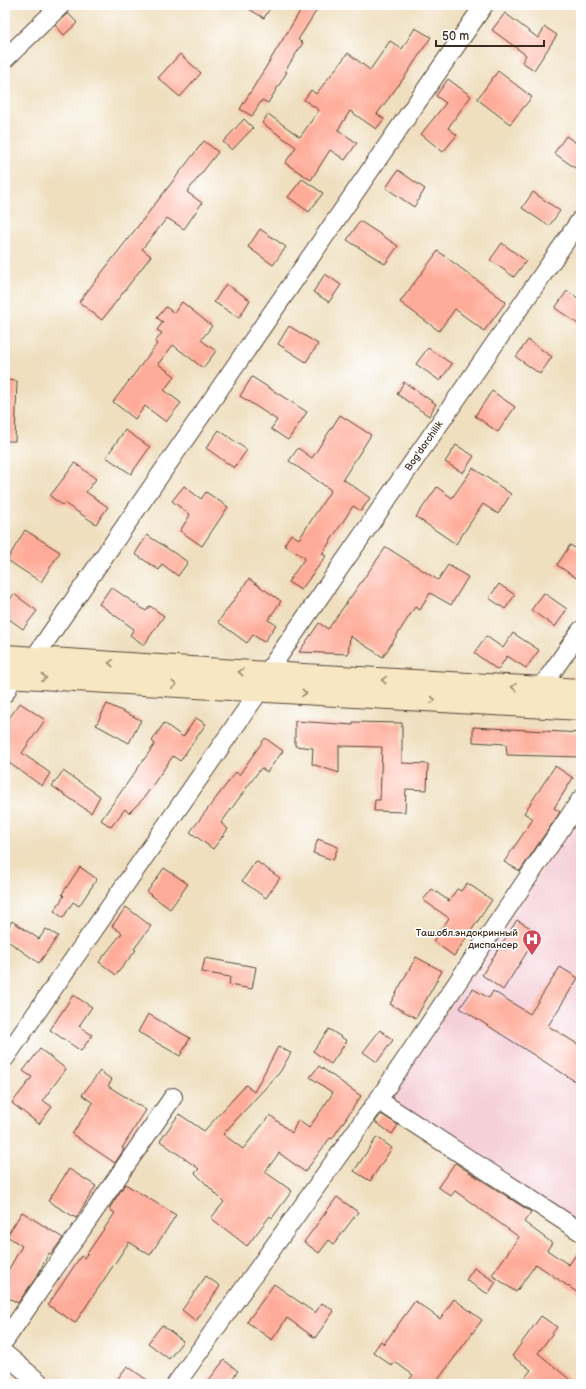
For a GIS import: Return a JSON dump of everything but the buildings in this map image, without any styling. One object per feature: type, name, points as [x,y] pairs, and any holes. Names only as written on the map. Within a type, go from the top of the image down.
[{"type":"main road","points":[[5,656],[263,682],[581,709]]},
{"type":"main road","points":[[8,681],[263,682],[581,690]]},
{"type":"street","points":[[5,59],[61,5]]},
{"type":"street","points":[[34,658],[484,5]]},
{"type":"street","name":"Bog'dorchilik","points":[[5,1058],[581,219]]},
{"type":"street","points":[[542,688],[581,630]]},
{"type":"street","points":[[176,1384],[378,1100],[581,799]]},
{"type":"street","points":[[5,1340],[173,1097]]},
{"type":"street","points":[[378,1100],[581,1232]]},
{"type":"street","points":[[5,1354],[41,1384]]},
{"type":"shaded area","name":"Таш.обл.эндокринный диспансер","points":[[581,811],[581,1215],[576,1223],[386,1101]]},
{"type":"place","name":"Таш.обл.эндокринный диспансер","points":[[532,956]]}]
